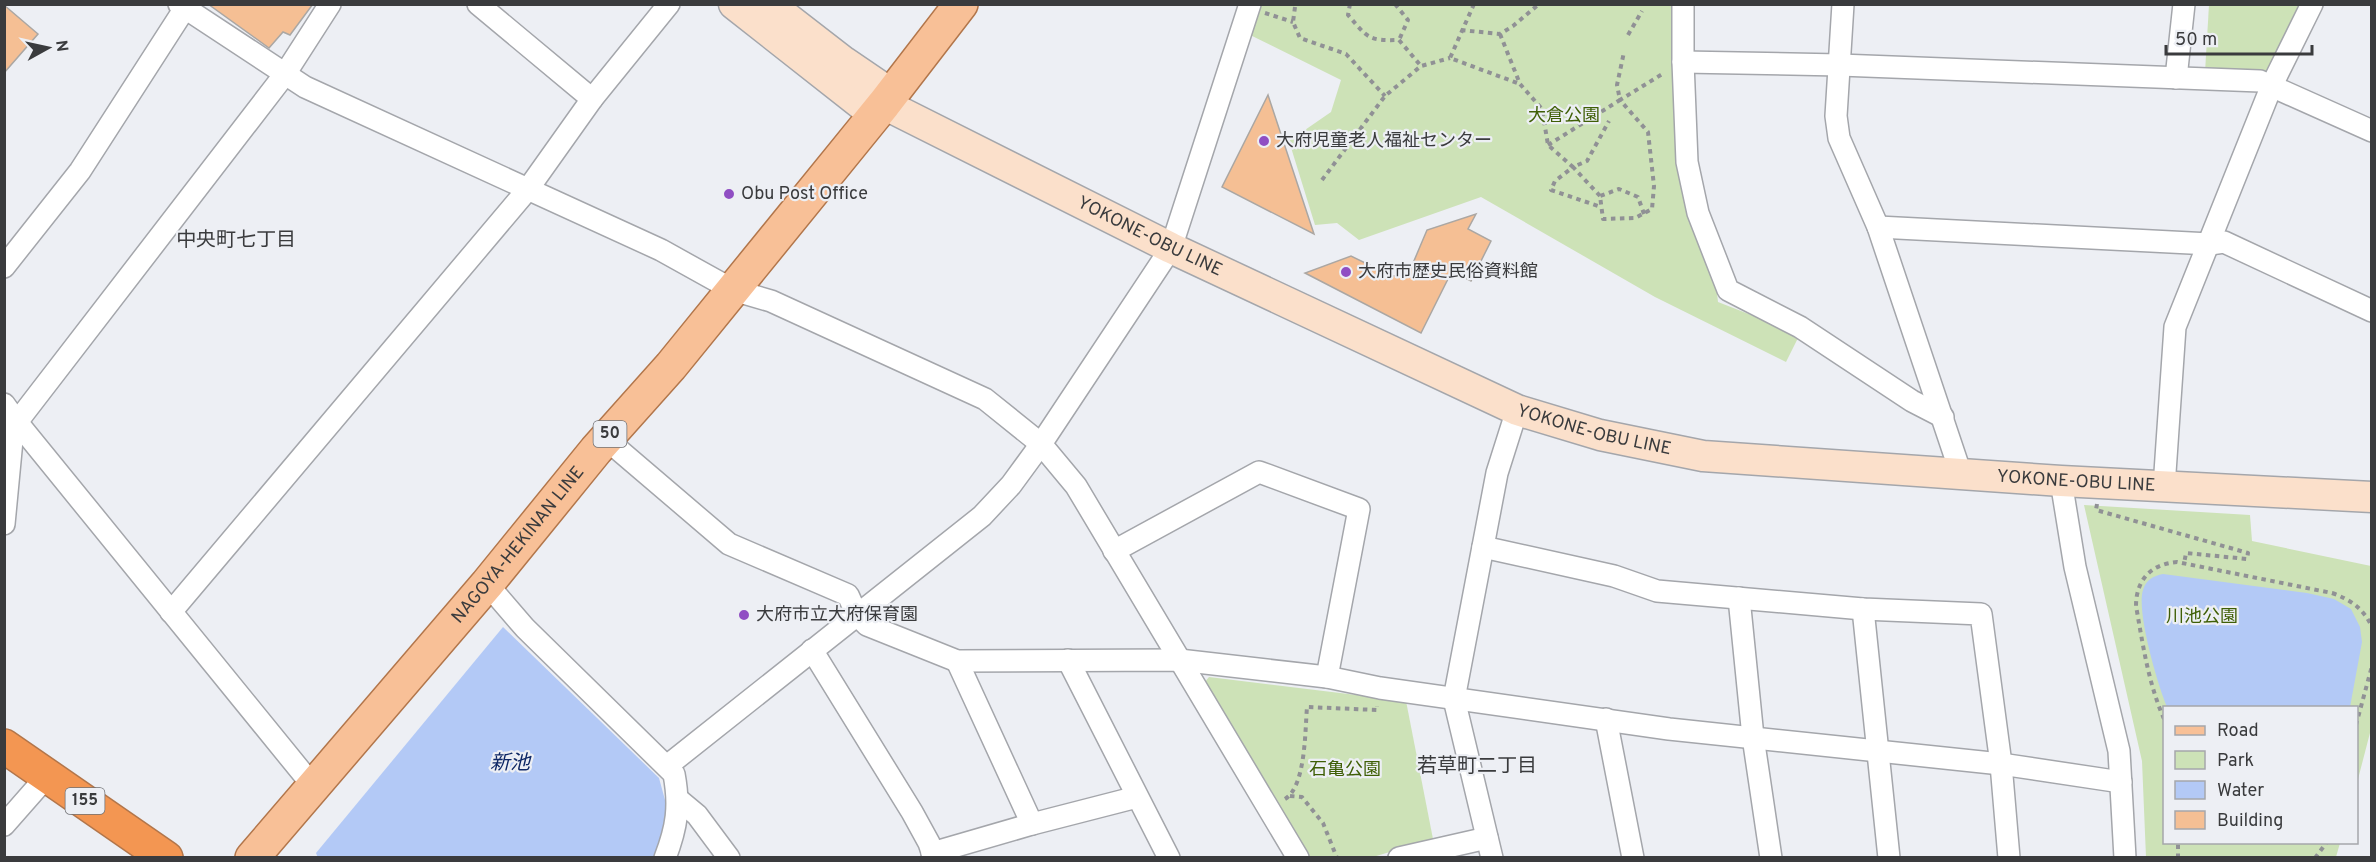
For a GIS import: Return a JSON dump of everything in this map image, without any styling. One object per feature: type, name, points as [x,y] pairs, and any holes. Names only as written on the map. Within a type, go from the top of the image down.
[{"type":"highway","name":"155","points":[[4,746],[166,858]]},
{"type":"main road","points":[[734,4],[884,104]]},
{"type":"main road","points":[[769,4],[844,62],[884,104]]},
{"type":"main road","name":"NAGOYA-HEKINAN LINE","points":[[252,858],[487,584],[606,439],[671,366],[884,104],[961,4]]},
{"type":"main road","name":"YOKONE-OBU LINE","points":[[884,104],[1171,248],[1517,410],[1600,435],[1703,456],[2061,481],[2372,497]]},
{"type":"street","points":[[4,524],[12,440],[17,422],[285,74],[330,4]]},
{"type":"street","points":[[478,4],[592,99]]},
{"type":"street","points":[[171,612],[528,189],[592,99],[669,4]]},
{"type":"street","points":[[1683,4],[1677,65],[1687,162],[1698,213],[1728,290],[1800,327],[1912,401],[1943,417]]},
{"type":"street","points":[[1843,4],[1836,116],[1839,138],[1878,227],[1961,474]]},
{"type":"street","points":[[2176,78],[2184,4]]},
{"type":"street","points":[[2164,487],[2175,327],[2272,85],[2312,4]]},
{"type":"street","points":[[4,267],[80,171],[182,6],[305,87],[661,250],[733,290],[771,301],[985,399],[1041,444],[1076,486],[1298,858]]},
{"type":"street","points":[[667,766],[982,516],[1011,485],[1041,444],[1171,248],[1250,7]]},
{"type":"street","points":[[1677,65],[1840,65],[2260,81],[2372,130]]},
{"type":"street","points":[[1878,227],[2210,244],[2223,242],[2372,311]]},
{"type":"street","points":[[4,404],[313,786]]},
{"type":"street","points":[[1399,858],[1490,848],[1454,699],[1497,473],[1517,410]]},
{"type":"street","points":[[606,439],[729,544],[848,595],[857,615],[867,625],[957,661],[1179,660],[1327,677],[1380,688],[1669,729],[1879,753],[2001,764],[2121,782]]},
{"type":"street","points":[[1114,551],[1259,472],[1359,509],[1327,677]]},
{"type":"street","points":[[2061,481],[2075,567],[2119,751],[2125,858]]},
{"type":"street","points":[[1483,547],[1614,576],[1657,591],[1863,609],[1981,614],[2001,764],[2009,858]]},
{"type":"street","points":[[487,584],[525,628],[674,774],[679,800],[676,825],[665,858]]},
{"type":"street","points":[[1739,598],[1753,737],[1771,858]]},
{"type":"street","points":[[1863,609],[1889,858]]},
{"type":"street","points":[[812,650],[912,812],[933,855],[1032,824],[1137,797]]},
{"type":"street","points":[[1068,660],[1169,858]]},
{"type":"street","points":[[957,661],[1032,824]]},
{"type":"street","points":[[1606,719],[1633,858]]},
{"type":"street","points":[[4,825],[48,775]]},
{"type":"street","points":[[679,800],[697,815],[729,858]]},
{"type":"path","points":[[1350,4],[1347,15],[1366,35],[1375,40],[1400,40]]},
{"type":"path","points":[[1395,4],[1408,20],[1400,40]]},
{"type":"path","points":[[1450,58],[1474,4]]},
{"type":"path","points":[[1461,30],[1500,34],[1537,6]]},
{"type":"path","points":[[1250,7],[1293,22]]},
{"type":"path","points":[[1295,7],[1293,22],[1300,38],[1346,54],[1385,96]]},
{"type":"path","points":[[1628,35],[1642,11]]},
{"type":"path","points":[[1500,34],[1520,84],[1542,109],[1548,145],[1573,166],[1600,196],[1602,219],[1635,218],[1652,209],[1654,186],[1648,132],[1620,100],[1617,85],[1624,52]]},
{"type":"path","points":[[1400,40],[1421,66]]},
{"type":"path","points":[[1322,180],[1385,96],[1421,66],[1450,58],[1520,84]]},
{"type":"path","points":[[1548,145],[1677,65]]},
{"type":"path","points":[[1601,207],[1551,190],[1555,181],[1573,166],[1587,161],[1609,120]]},
{"type":"path","points":[[1600,196],[1620,189],[1638,197],[1644,214]]},
{"type":"path","points":[[2099,483],[2096,510],[2248,553],[2247,559],[2186,553],[2184,564]]},
{"type":"path","points":[[2163,716],[2148,675],[2136,606],[2136,597],[2141,582],[2152,569],[2168,563],[2184,564],[2332,593],[2349,600],[2364,611],[2372,627]]},
{"type":"path","points":[[2358,717],[2372,666]]},
{"type":"path","points":[[1270,809],[1290,796],[1301,771],[1307,707],[1377,710]]},
{"type":"path","points":[[1290,796],[1302,797],[1323,823],[1337,858]]},
{"type":"path","points":[[2316,858],[2325,844]]},
{"type":"green space","name":"大倉公園","points":[[1251,5],[1671,5],[1675,71],[1714,265],[1718,302],[1800,334],[1786,362],[1655,297],[1481,197],[1359,240],[1337,223],[1315,225],[1289,141],[1331,112],[1341,80],[1246,33]]},
{"type":"green space","points":[[2209,5],[2304,5],[2273,76],[2205,72]]},
{"type":"green space","name":"川池公園","points":[[2084,505],[2250,515],[2252,541],[2371,566],[2371,729],[2358,779],[2358,706],[2163,706],[2163,844],[2340,844],[2336,857],[2146,857],[2142,761]]},
{"type":"green space","name":"石亀公園","points":[[1209,677],[1406,701],[1433,839],[1373,857],[1310,857],[1204,683]]},
{"type":"water","points":[[2163,574],[2307,593],[2334,599],[2351,609],[2360,627],[2362,642],[2350,706],[2167,706],[2149,648],[2143,614],[2143,590],[2153,577]]},
{"type":"water","name":"新池","points":[[503,627],[659,778],[668,811],[658,857],[318,858],[316,853]]},
{"type":"building","points":[[208,4],[313,4],[290,35],[283,32],[269,48]]},
{"type":"building","points":[[4,5],[38,34],[4,73]]},
{"type":"building","name":"大府児童老人福祉センター","points":[[1268,95],[1314,234],[1222,187]]},
{"type":"building","name":"大府市歴史民俗資料館","points":[[1476,214],[1468,229],[1491,241],[1471,281],[1452,271],[1421,333],[1305,273],[1351,256],[1392,276],[1408,275],[1427,230]]},
{"type":"place","name":"大府児童老人福祉センター","points":[[1264,141]]},
{"type":"place","name":"Obu Post Office","points":[[729,194]]},
{"type":"place","name":"大府市歴史民俗資料館","points":[[1346,272]]},
{"type":"place","name":"大府市立大府保育園","points":[[744,615]]},
{"type":"district","name":"中央町七丁目","points":[[236,241]]},
{"type":"district","name":"若草町二丁目","points":[[1477,767]]}]
